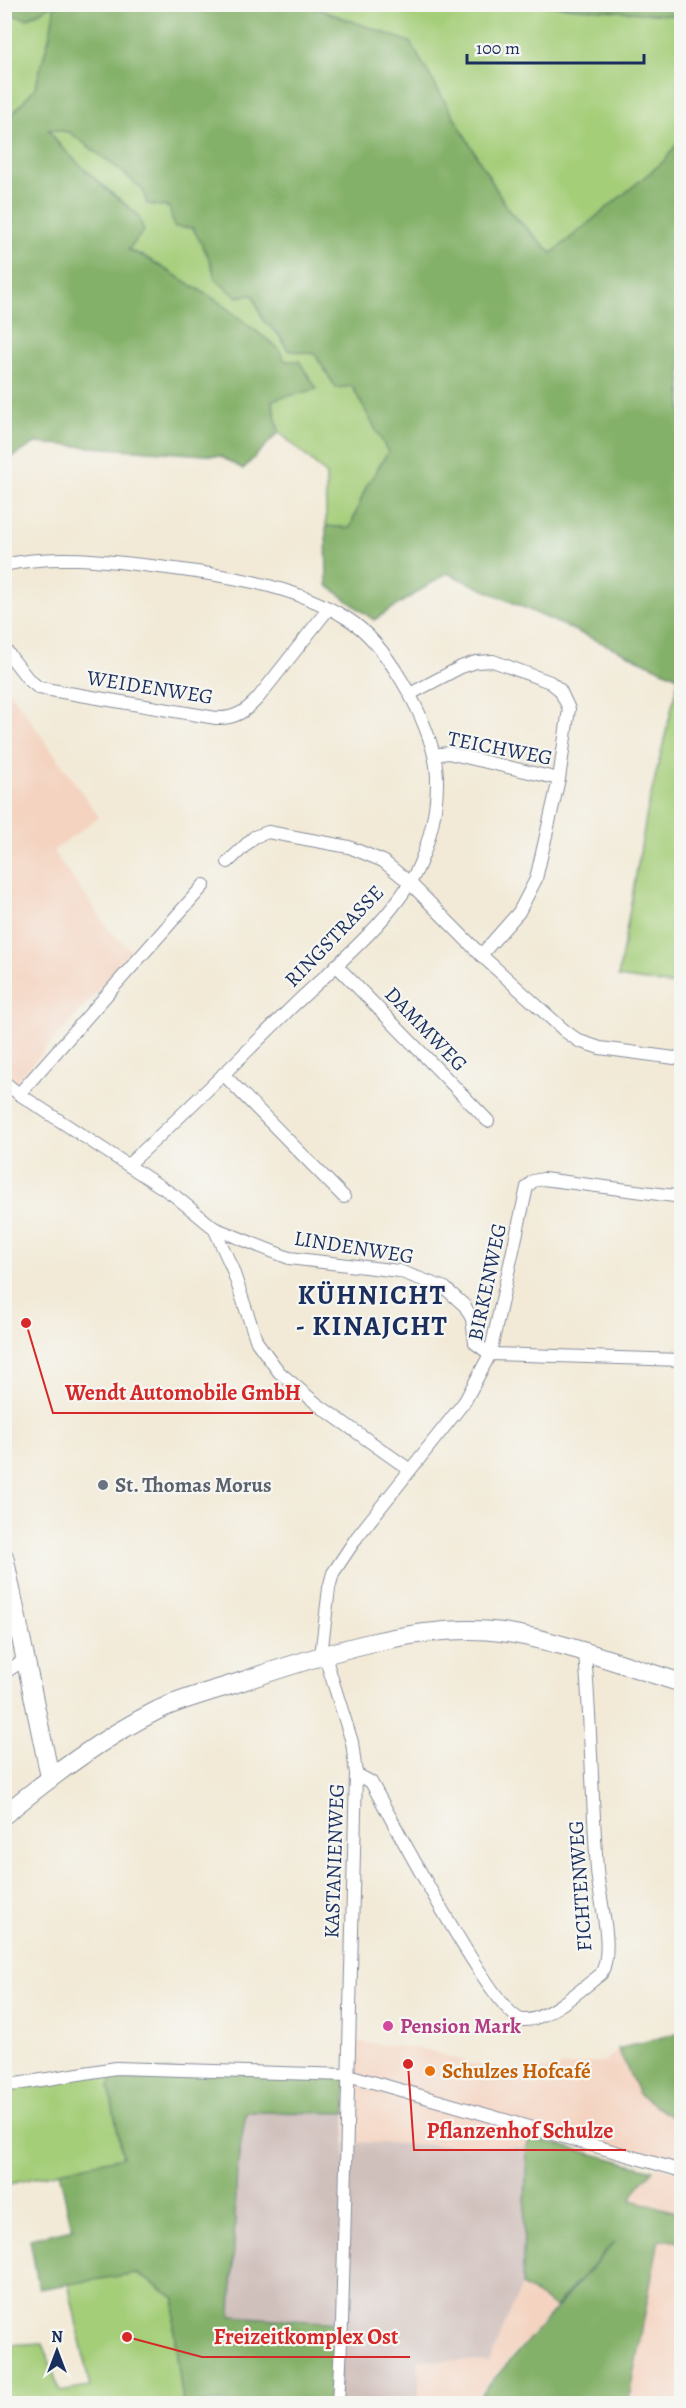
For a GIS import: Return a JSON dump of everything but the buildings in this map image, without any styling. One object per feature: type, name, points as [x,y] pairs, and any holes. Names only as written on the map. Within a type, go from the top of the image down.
[{"type":"street","name":"RINGSTRASSE","points":[[4,565],[38,560],[84,560],[202,572],[267,586],[329,608],[364,631],[377,645],[410,694],[434,755],[436,794],[434,811],[423,855],[410,883],[385,915],[336,965],[128,1165]]},
{"type":"street","name":"WEIDENWEG","points":[[4,648],[28,679],[39,688],[216,718],[231,717],[245,711],[258,698],[329,608]]},
{"type":"street","name":"TEICHWEG","points":[[410,694],[461,667],[476,662],[493,661],[508,664],[550,682],[560,690],[569,709],[559,779],[543,852],[530,894],[519,912],[481,955]]},
{"type":"street","name":"TEICHWEG","points":[[434,755],[448,753],[559,779]]},
{"type":"street","points":[[228,862],[254,837],[268,832],[349,846],[384,861],[410,883],[481,955],[579,1041],[600,1048],[681,1059]]},
{"type":"street","points":[[19,1094],[204,885]]},
{"type":"street","name":"DAMMWEG","points":[[336,965],[488,1121]]},
{"type":"street","points":[[223,1074],[344,1197]]},
{"type":"street","name":"LINDENWEG","points":[[4,1082],[175,1196],[214,1228],[289,1258],[399,1271],[445,1288],[465,1306],[472,1320],[476,1343],[490,1354]]},
{"type":"street","name":"BIRKENWEG","points":[[681,1197],[543,1179],[533,1181],[527,1187],[490,1354],[681,1360]]},
{"type":"street","name":"LINDENWEG","points":[[214,1228],[228,1259],[257,1342],[279,1372],[299,1390],[410,1470]]},
{"type":"street","points":[[228,1259],[235,1248],[246,1241]]},
{"type":"street","points":[[323,1653],[323,1627],[333,1573],[352,1544],[465,1401],[490,1354]]},
{"type":"street","points":[[4,1556],[50,1777]]},
{"type":"street","points":[[4,1815],[50,1777],[113,1735],[169,1705],[323,1653],[416,1635],[477,1630],[534,1638],[681,1683]]},
{"type":"street","name":"KASTANIENWEG","points":[[323,1653],[352,1742],[356,1774],[338,2403]]},
{"type":"street","name":"FICHTENWEG","points":[[356,1774],[371,1782],[464,1948],[503,2003],[514,2016],[522,2020],[545,2014],[601,1974],[606,1966],[597,1872],[585,1654]]},
{"type":"street","points":[[4,1673],[27,1658]]},
{"type":"street","points":[[4,2086],[116,2068],[348,2075],[681,2171]]},
{"type":"shaded area","points":[[4,683],[99,817],[53,851],[110,931],[133,952],[5,1094]]},
{"type":"shaded area","points":[[350,2041],[423,2049],[533,2082],[533,2070],[606,2061],[618,2049],[639,2094],[681,2122],[681,2162],[663,2157],[659,2164],[531,2130],[527,2147],[347,2142]]},
{"type":"shaded area","points":[[246,2112],[346,2113],[342,2322],[231,2316],[237,2168]]},
{"type":"shaded area","points":[[347,2142],[527,2147],[522,2285],[489,2362],[419,2360],[419,2403],[338,2404]]},
{"type":"shaded area","points":[[658,2166],[681,2173],[681,2213],[632,2200],[638,2188]]},
{"type":"shaded area","points":[[659,2238],[681,2242],[681,2403],[628,2404]]},
{"type":"shaded area","points":[[522,2285],[555,2307],[470,2403],[419,2404],[419,2360],[489,2362]]},
{"type":"green space","points":[[5,4],[52,5],[27,19],[5,13]]},
{"type":"green space","points":[[536,4],[681,16],[681,139],[664,161],[552,253],[509,211],[410,42],[307,5]]},
{"type":"green space","points":[[55,5],[50,35],[35,88],[5,123],[4,13],[27,19]]},
{"type":"green space","points":[[55,5],[307,5],[410,42],[509,211],[552,253],[664,161],[681,139],[682,669],[678,677],[447,573],[374,620],[327,585],[326,526],[350,528],[366,487],[388,452],[352,386],[336,388],[315,354],[288,350],[279,335],[263,320],[253,295],[237,297],[215,279],[211,262],[193,228],[174,227],[169,207],[147,204],[143,190],[69,132],[48,129],[59,145],[138,215],[144,231],[128,250],[145,257],[216,300],[278,348],[285,361],[299,361],[317,389],[272,400],[279,432],[243,469],[220,456],[35,443],[5,462],[5,123],[35,88],[50,35]]},
{"type":"green space","points":[[538,5],[681,5],[681,16]]},
{"type":"green space","points":[[47,129],[69,132],[143,190],[147,204],[168,207],[179,214],[200,239],[215,279],[253,295],[263,320],[279,335],[288,350],[315,354],[336,388],[352,386],[388,452],[366,487],[350,528],[326,526],[326,474],[279,432],[271,400],[285,361],[278,348],[216,300],[145,257],[128,250],[138,215],[79,164]]},
{"type":"green space","points":[[681,669],[681,986],[618,977],[647,812]]},
{"type":"green space","points":[[682,2032],[681,2122],[639,2094],[618,2049]]},
{"type":"green space","points":[[116,2069],[109,2087],[123,2157],[5,2185],[5,2087]]},
{"type":"green space","points":[[116,2069],[347,2076],[346,2113],[246,2112],[237,2168],[231,2316],[342,2323],[338,2403],[183,2403],[174,2332],[175,2298],[137,2273],[39,2289],[30,2239],[72,2229],[59,2171],[123,2157],[109,2087]]},
{"type":"green space","points":[[529,2137],[653,2170],[637,2188],[631,2200],[681,2213],[681,2242],[659,2239],[628,2403],[537,2403],[480,2395],[615,2241],[555,2307],[522,2285]]},
{"type":"green space","points":[[137,2273],[175,2298],[174,2332],[183,2403],[5,2404],[5,2345],[43,2343],[60,2392],[90,2387],[68,2283]]},
{"type":"place","name":"Wendt Automobile GmbH","points":[[26,1323]]},
{"type":"place","name":"St. Thomas Morus","points":[[103,1485]]},
{"type":"place","name":"Pension Mark","points":[[388,2026]]},
{"type":"place","name":"Pflanzenhof Schulze","points":[[408,2064]]},
{"type":"place","name":"Schulzes Hofcafé","points":[[430,2071]]},
{"type":"place","name":"Freizeitkomplex Ost","points":[[127,2337]]},
{"type":"district","name":"KÜHNICHT - KINAJCHT","points":[[372,1310]]}]
